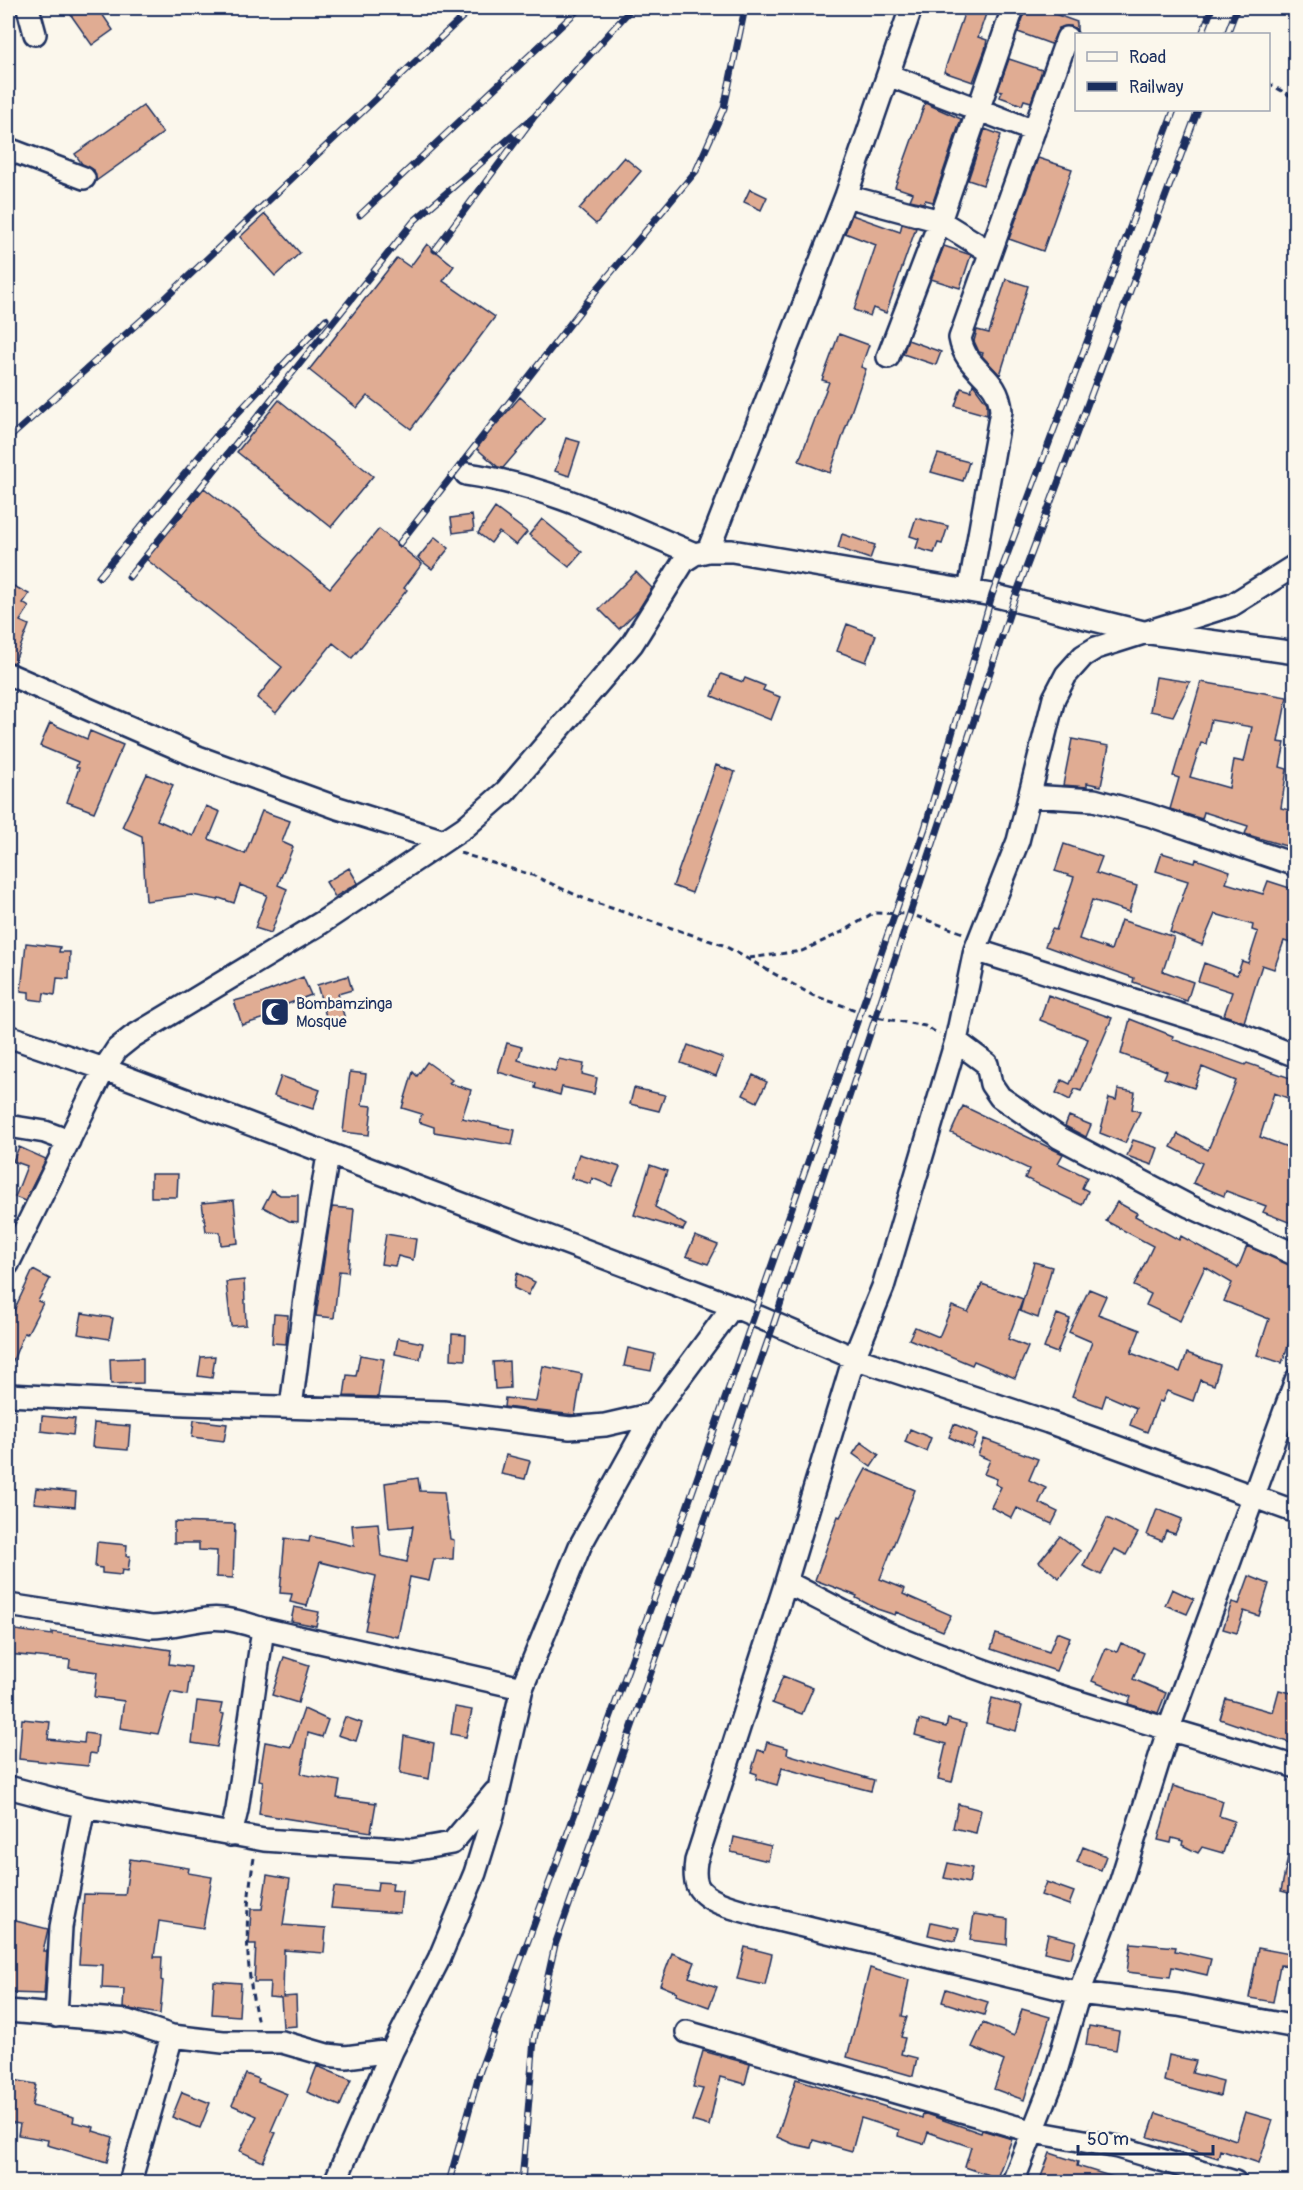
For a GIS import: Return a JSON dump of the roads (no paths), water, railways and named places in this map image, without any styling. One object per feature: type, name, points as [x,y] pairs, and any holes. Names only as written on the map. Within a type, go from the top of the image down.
[{"type":"street","points":[[28,8],[35,34]]},
{"type":"street","points":[[8,1264],[104,1069],[117,1049],[132,1036],[321,923],[465,827],[506,791],[632,644],[684,561],[702,552],[846,196],[911,8]]},
{"type":"street","points":[[888,357],[939,221],[976,109],[1011,14]]},
{"type":"street","points":[[969,591],[1001,411],[1000,396],[993,384],[975,370],[960,338],[1067,38]]},
{"type":"street","points":[[888,75],[1034,131]]},
{"type":"street","points":[[8,149],[84,178]]},
{"type":"street","points":[[846,196],[939,221],[990,252]]},
{"type":"street","points":[[466,474],[517,483],[702,552],[732,551],[969,591],[1143,632],[1296,653]]},
{"type":"street","points":[[1296,565],[1242,601],[1096,648],[1083,656],[1066,675],[1054,698],[1036,758],[1030,796],[1018,842],[977,945],[955,1044],[883,1287],[854,1358],[786,1582],[696,1861],[697,1885],[714,1899],[762,1916],[1079,1993],[1178,2005],[1296,2027]]},
{"type":"street","points":[[8,674],[198,757],[441,843]]},
{"type":"street","points":[[1030,796],[1094,800],[1149,815],[1296,866]]},
{"type":"street","points":[[977,945],[1235,1032],[1296,1056]]},
{"type":"street","points":[[8,1036],[104,1069],[733,1306],[854,1358],[1048,1422],[1296,1512]]},
{"type":"street","points":[[955,1044],[987,1064],[991,1084],[1000,1097],[1060,1138],[1189,1206],[1296,1255]]},
{"type":"street","points":[[8,1126],[45,1132],[69,1141]]},
{"type":"street","points":[[291,1407],[307,1283],[328,1155]]},
{"type":"street","points":[[335,2182],[392,2051],[440,1959],[475,1873],[494,1815],[522,1688],[580,1546],[653,1414],[733,1306]]},
{"type":"street","points":[[1012,2182],[1054,2078],[1079,1993],[1121,1881],[1169,1728],[1296,1380]]},
{"type":"street","points":[[8,1395],[443,1412],[570,1428],[605,1425],[653,1414]]},
{"type":"street","points":[[786,1582],[894,1636],[988,1673],[1088,1706],[1296,1767]]},
{"type":"street","points":[[8,1605],[151,1627],[222,1619],[240,1621],[263,1629],[522,1688]]},
{"type":"street","points":[[231,1835],[237,1810],[263,1629]]},
{"type":"street","points":[[8,1787],[84,1807],[231,1835],[257,1839],[412,1850],[452,1843],[463,1834],[498,1789]]},
{"type":"street","points":[[56,2016],[61,1928],[84,1807]]},
{"type":"street","points":[[8,2011],[128,2021],[172,2036],[223,2042],[261,2040],[282,2042],[327,2055],[346,2057],[392,2051]]},
{"type":"street","points":[[687,2032],[1034,2132],[1118,2147],[1235,2182]]},
{"type":"street","points":[[130,2182],[172,2036]]},
{"type":"railway","points":[[8,439],[155,308],[472,8]]},
{"type":"railway","points":[[360,215],[580,8]]},
{"type":"railway","points":[[435,250],[534,117],[632,8]]},
{"type":"railway","points":[[399,544],[598,288],[696,171],[724,108],[745,8]]},
{"type":"railway","points":[[1202,33],[1212,8]]},
{"type":"railway","points":[[1227,33],[1237,8]]},
{"type":"railway","points":[[449,2182],[480,2071],[673,1547],[925,828],[992,595],[1174,111]]},
{"type":"railway","points":[[522,2182],[534,2039],[555,1945],[773,1326],[1014,600],[1198,111]]},
{"type":"railway","points":[[129,577],[414,221],[534,117]]},
{"type":"railway","points":[[99,577],[217,435],[326,319]]},
{"type":"place","name":"Bombamzinga Mosque","points":[[275,1012]]}]
